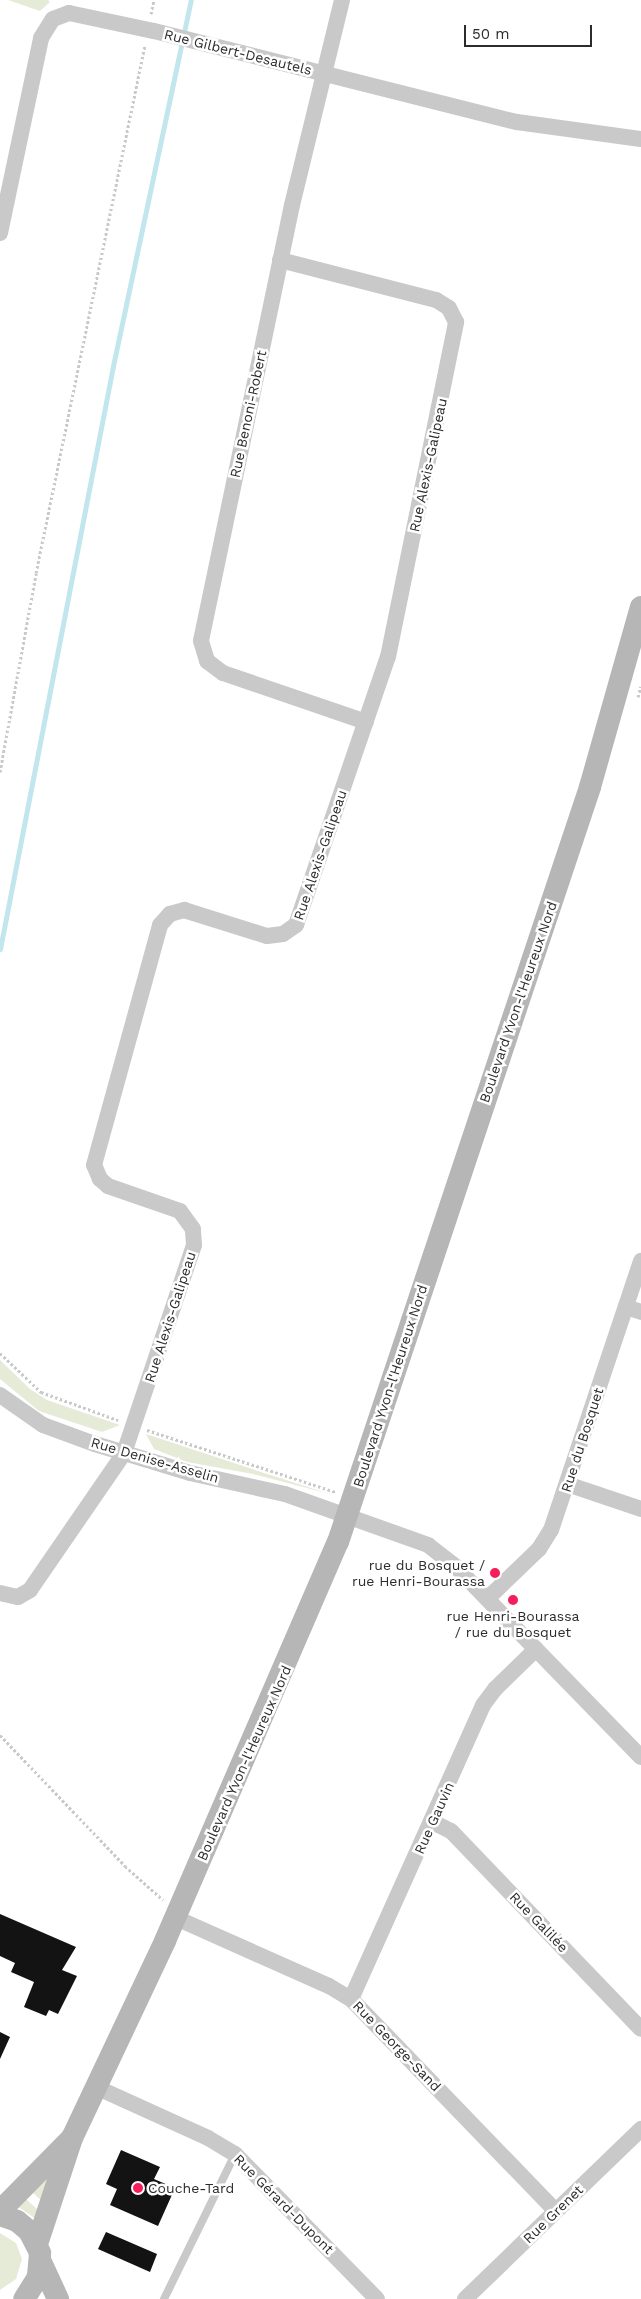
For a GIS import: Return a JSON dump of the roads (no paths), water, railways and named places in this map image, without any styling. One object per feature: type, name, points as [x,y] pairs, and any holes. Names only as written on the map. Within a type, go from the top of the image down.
[{"type":"street","name":"Rue Benoni-Robert","points":[[342,0],[280,260],[201,647],[206,661],[223,674],[366,722]]},
{"type":"street","name":"Rue Gilbert-Desautels","points":[[0,233],[5,183],[41,38],[49,23],[64,14],[75,13],[154,31],[517,122],[641,139]]},
{"type":"street","name":"Rue Alexis-Galipeau","points":[[124,1453],[195,1240],[191,1224],[180,1211],[108,1186],[97,1175],[94,1166],[158,930],[170,914],[184,910],[267,936],[283,934],[292,929],[301,915],[388,657],[456,322],[449,308],[441,302],[280,260]]},
{"type":"street","name":"Boulevard Yvon-l'Heureux Nord","points":[[24,2299],[38,2277],[39,2253],[72,2138],[98,2088],[178,1914],[302,1630],[347,1516],[590,787],[641,607]]},
{"type":"street","name":"Rue du Bosquet","points":[[488,1598],[544,1543],[633,1309],[641,1262]]},
{"type":"street","name":"Rue Denise-Asselin","points":[[0,1395],[43,1425],[190,1473],[276,1492],[428,1545],[451,1562],[488,1598],[641,1757]]},
{"type":"street","points":[[0,1593],[18,1597],[30,1590],[124,1453]]},
{"type":"street","points":[[567,1484],[641,1509]]},
{"type":"street","name":"Rue Gauvin","points":[[351,2000],[433,1822],[483,1705],[494,1688],[536,1649]]},
{"type":"street","name":"Rue Galilée","points":[[433,1822],[451,1831],[641,2029]]},
{"type":"street","name":"Rue George-Sand","points":[[178,1914],[329,1986],[351,2000],[556,2211]]},
{"type":"street","name":"Rue Gérard-Dupont","points":[[98,2088],[208,2138],[235,2154],[377,2299]]},
{"type":"street","name":"Rue Grenet","points":[[465,2299],[641,2129]]},
{"type":"street","name":"Boulevard Yvon-l'Heureux Nord","points":[[0,2211],[72,2138]]},
{"type":"street","points":[[0,2215],[17,2221],[39,2253],[58,2299]]},
{"type":"lane","points":[[164,2299],[235,2154]]},
{"type":"waterway","points":[[0,949],[113,366],[191,0]]},
{"type":"place","name":"rue du Bosquet / rue Henri-Bourassa","points":[[495,1573]]},
{"type":"place","name":"rue Henri-Bourassa / rue du Bosquet","points":[[513,1600]]},
{"type":"place","name":"Couche-Tard","points":[[138,2188]]}]
